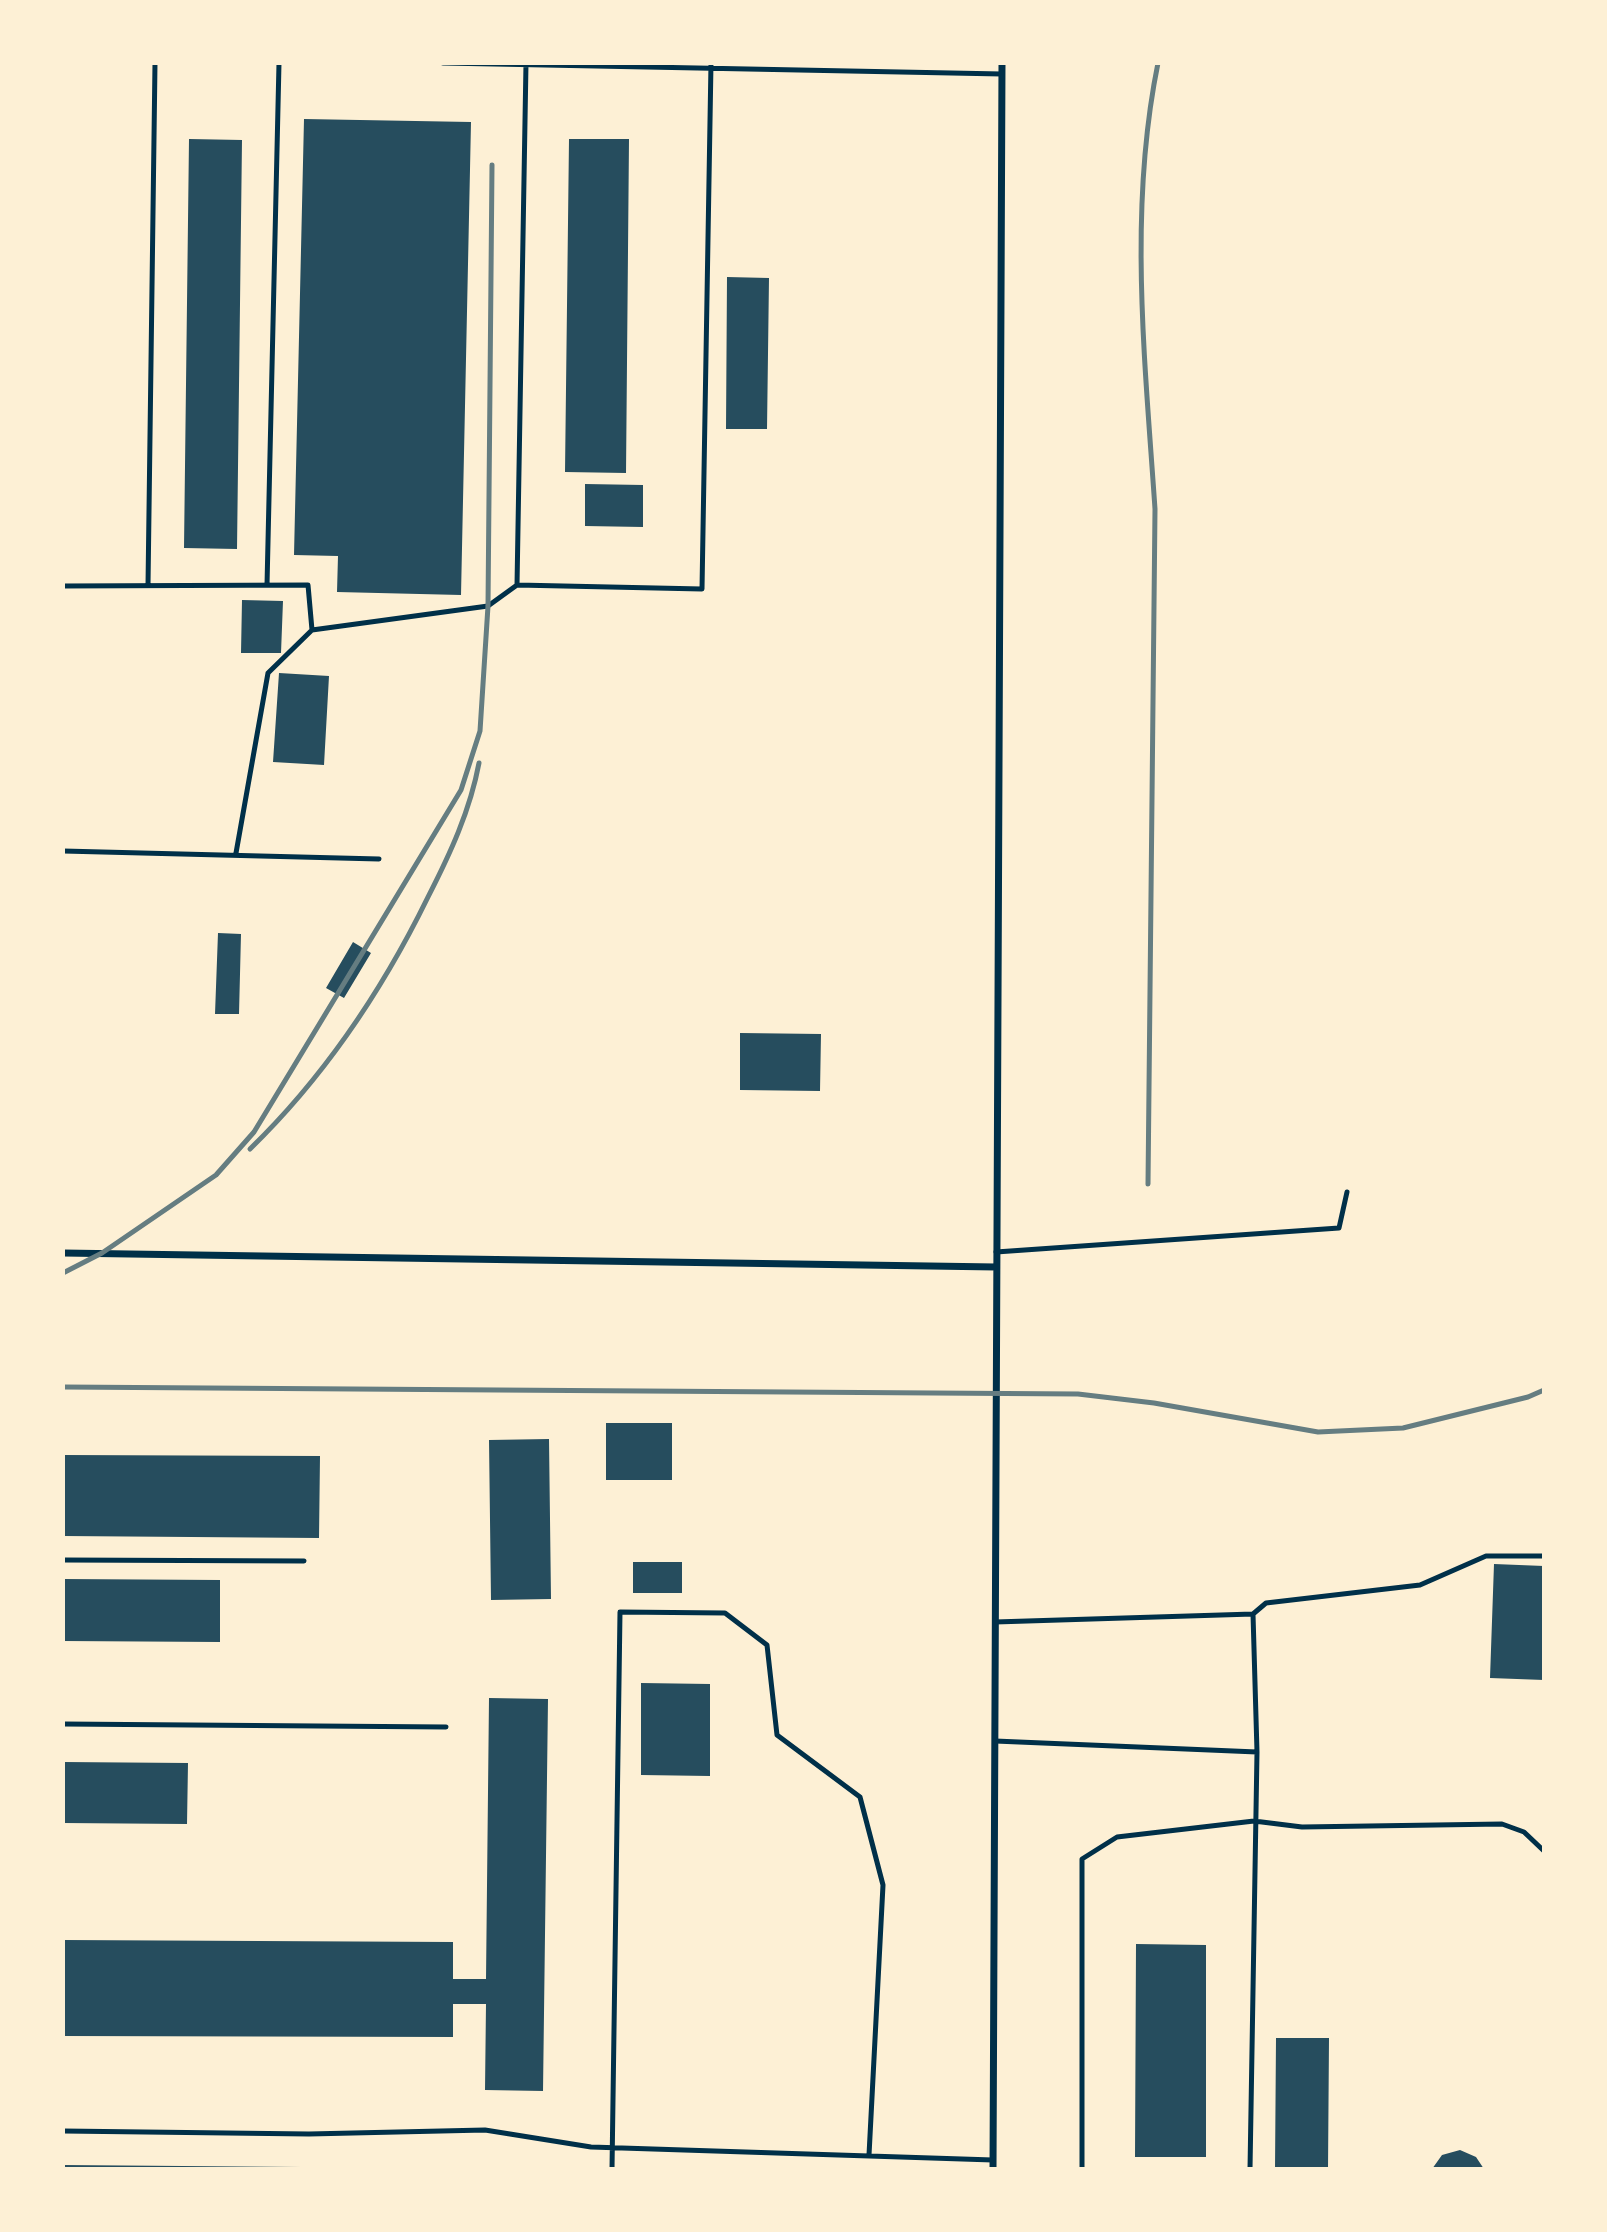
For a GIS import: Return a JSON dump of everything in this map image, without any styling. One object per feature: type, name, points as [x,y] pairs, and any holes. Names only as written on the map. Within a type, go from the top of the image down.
[{"type":"street","points":[[993,2169],[1002,63]]},
{"type":"street","points":[[63,1253],[996,1267]]},
{"type":"lane","points":[[148,585],[155,63]]},
{"type":"lane","points":[[267,585],[279,63]]},
{"type":"lane","points":[[443,63],[711,66],[1002,74]]},
{"type":"lane","points":[[517,585],[526,64]]},
{"type":"lane","points":[[236,853],[268,673],[312,630],[488,606],[517,585],[702,589],[711,66]]},
{"type":"lane","points":[[63,586],[308,585],[312,630]]},
{"type":"lane","points":[[63,851],[236,853],[379,859]]},
{"type":"lane","points":[[996,1252],[1339,1228],[1347,1192]]},
{"type":"lane","points":[[995,1622],[1253,1614],[1266,1603],[1420,1585],[1486,1556],[1544,1556]]},
{"type":"lane","points":[[63,1560],[303,1561]]},
{"type":"lane","points":[[612,2169],[620,1612],[725,1613],[767,1646],[777,1735],[860,1797],[883,1885],[869,2155]]},
{"type":"lane","points":[[1250,2169],[1257,1752],[1253,1614]]},
{"type":"lane","points":[[63,1724],[446,1727]]},
{"type":"lane","points":[[995,1741],[1257,1752]]},
{"type":"lane","points":[[1082,2169],[1082,1858],[1117,1837],[1254,1822],[1302,1827],[1502,1824],[1524,1832],[1544,1851]]},
{"type":"lane","points":[[63,2131],[310,2134],[485,2130],[567,2144],[613,2147],[993,2160]]},
{"type":"building","points":[[304,119],[471,122],[461,595],[337,592],[338,556],[294,555]]},
{"type":"building","points":[[189,139],[242,140],[237,549],[184,548]]},
{"type":"building","points":[[569,139],[629,139],[626,473],[565,472]]},
{"type":"building","points":[[727,277],[769,278],[767,429],[726,429]]},
{"type":"building","points":[[585,484],[643,485],[643,527],[585,526]]},
{"type":"building","points":[[242,600],[283,601],[281,653],[241,653]]},
{"type":"building","points":[[279,673],[329,676],[324,765],[273,762]]},
{"type":"building","points":[[218,933],[241,934],[239,1014],[215,1014]]},
{"type":"building","points":[[353,942],[371,953],[344,998],[326,988]]},
{"type":"building","points":[[740,1033],[821,1034],[820,1091],[740,1090]]},
{"type":"building","points":[[606,1423],[672,1423],[672,1480],[606,1480]]},
{"type":"building","points":[[549,1439],[551,1599],[491,1600],[489,1440]]},
{"type":"building","points":[[63,1455],[320,1456],[319,1538],[63,1536]]},
{"type":"building","points":[[633,1562],[682,1562],[682,1593],[633,1593]]},
{"type":"building","points":[[1494,1564],[1544,1566],[1544,1680],[1490,1678]]},
{"type":"building","points":[[63,1579],[220,1580],[220,1642],[63,1641]]},
{"type":"building","points":[[641,1683],[710,1684],[710,1776],[641,1775]]},
{"type":"building","points":[[489,1698],[548,1699],[543,2091],[485,2090],[486,2004],[453,2004],[453,2037],[63,2036],[63,1940],[453,1942],[453,1979],[486,1979]]},
{"type":"building","points":[[63,1762],[188,1763],[187,1824],[63,1823]]},
{"type":"building","points":[[1136,1944],[1206,1945],[1206,2157],[1135,2157]]},
{"type":"building","points":[[1276,2038],[1329,2038],[1328,2169],[1275,2169]]},
{"type":"building","points":[[1460,2150],[1476,2157],[1484,2169],[1432,2169],[1442,2155]]},
{"type":"building","points":[[63,2165],[301,2167],[301,2169],[63,2169]]},
{"type":"railway","points":[[1148,1184],[1155,509],[1144,342],[1141,230],[1143,174],[1158,63]]},
{"type":"railway","points":[[63,1273],[102,1253],[216,1175],[254,1132],[461,790],[480,731],[488,606],[492,165]]},
{"type":"railway","points":[[250,1149],[327,1062],[391,966],[451,848],[465,815],[479,763]]},
{"type":"railway","points":[[63,1387],[1078,1394],[1154,1403],[1318,1432],[1403,1428],[1528,1397],[1544,1390]]}]
